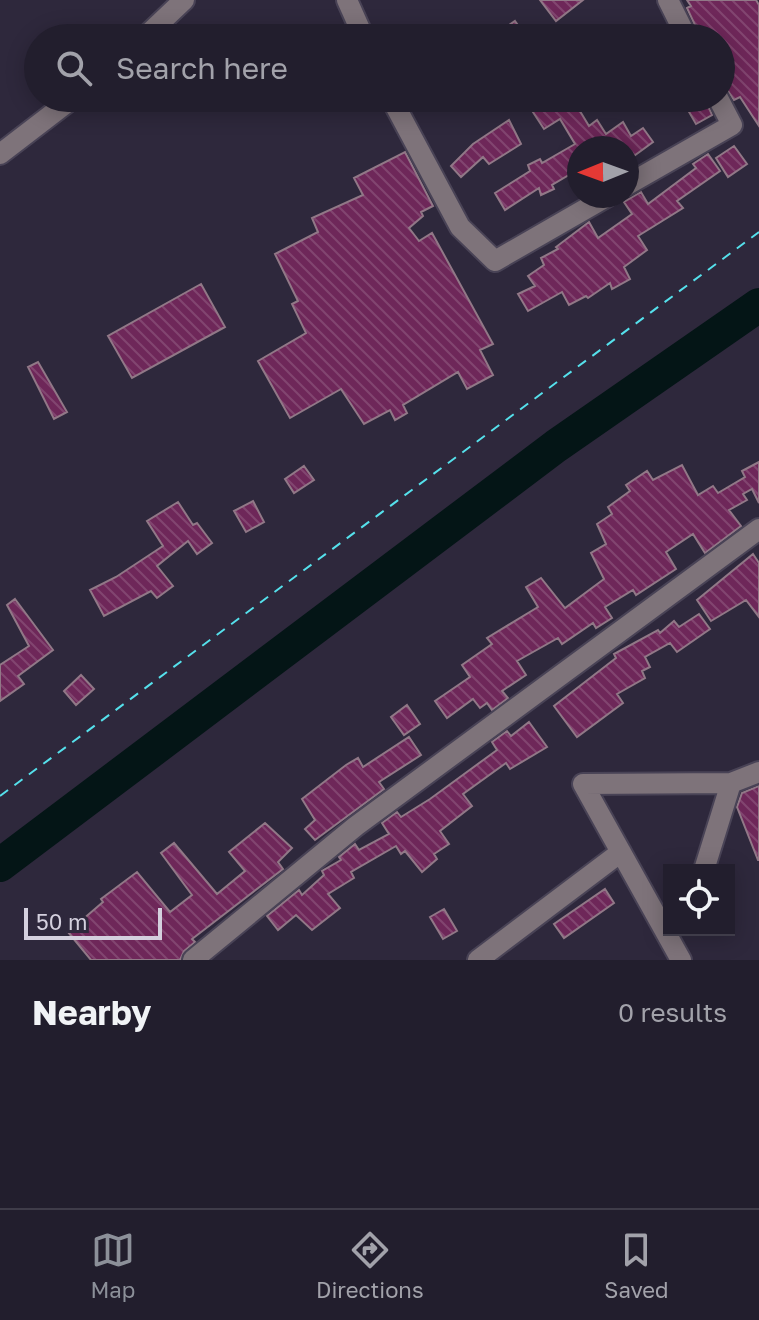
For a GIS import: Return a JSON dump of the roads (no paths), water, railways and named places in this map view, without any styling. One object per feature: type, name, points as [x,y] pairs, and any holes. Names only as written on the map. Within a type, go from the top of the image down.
[{"type":"street","points":[[159,24],[184,0]]},
{"type":"street","points":[[347,0],[358,24]]},
{"type":"street","points":[[668,0],[680,24]]},
{"type":"street","points":[[0,154],[55,112]]},
{"type":"street","points":[[398,112],[460,227],[495,261],[587,208]]},
{"type":"street","points":[[639,178],[732,125],[725,112]]},
{"type":"street","points":[[193,960],[356,826],[759,529]]},
{"type":"street","points":[[680,958],[583,784],[731,783],[759,772]]},
{"type":"street","points":[[706,864],[731,783]]},
{"type":"street","points":[[478,960],[621,852]]},
{"type":"street","points":[[680,958],[685,936]]},
{"type":"waterway","points":[[0,865],[556,446],[759,305]]}]
